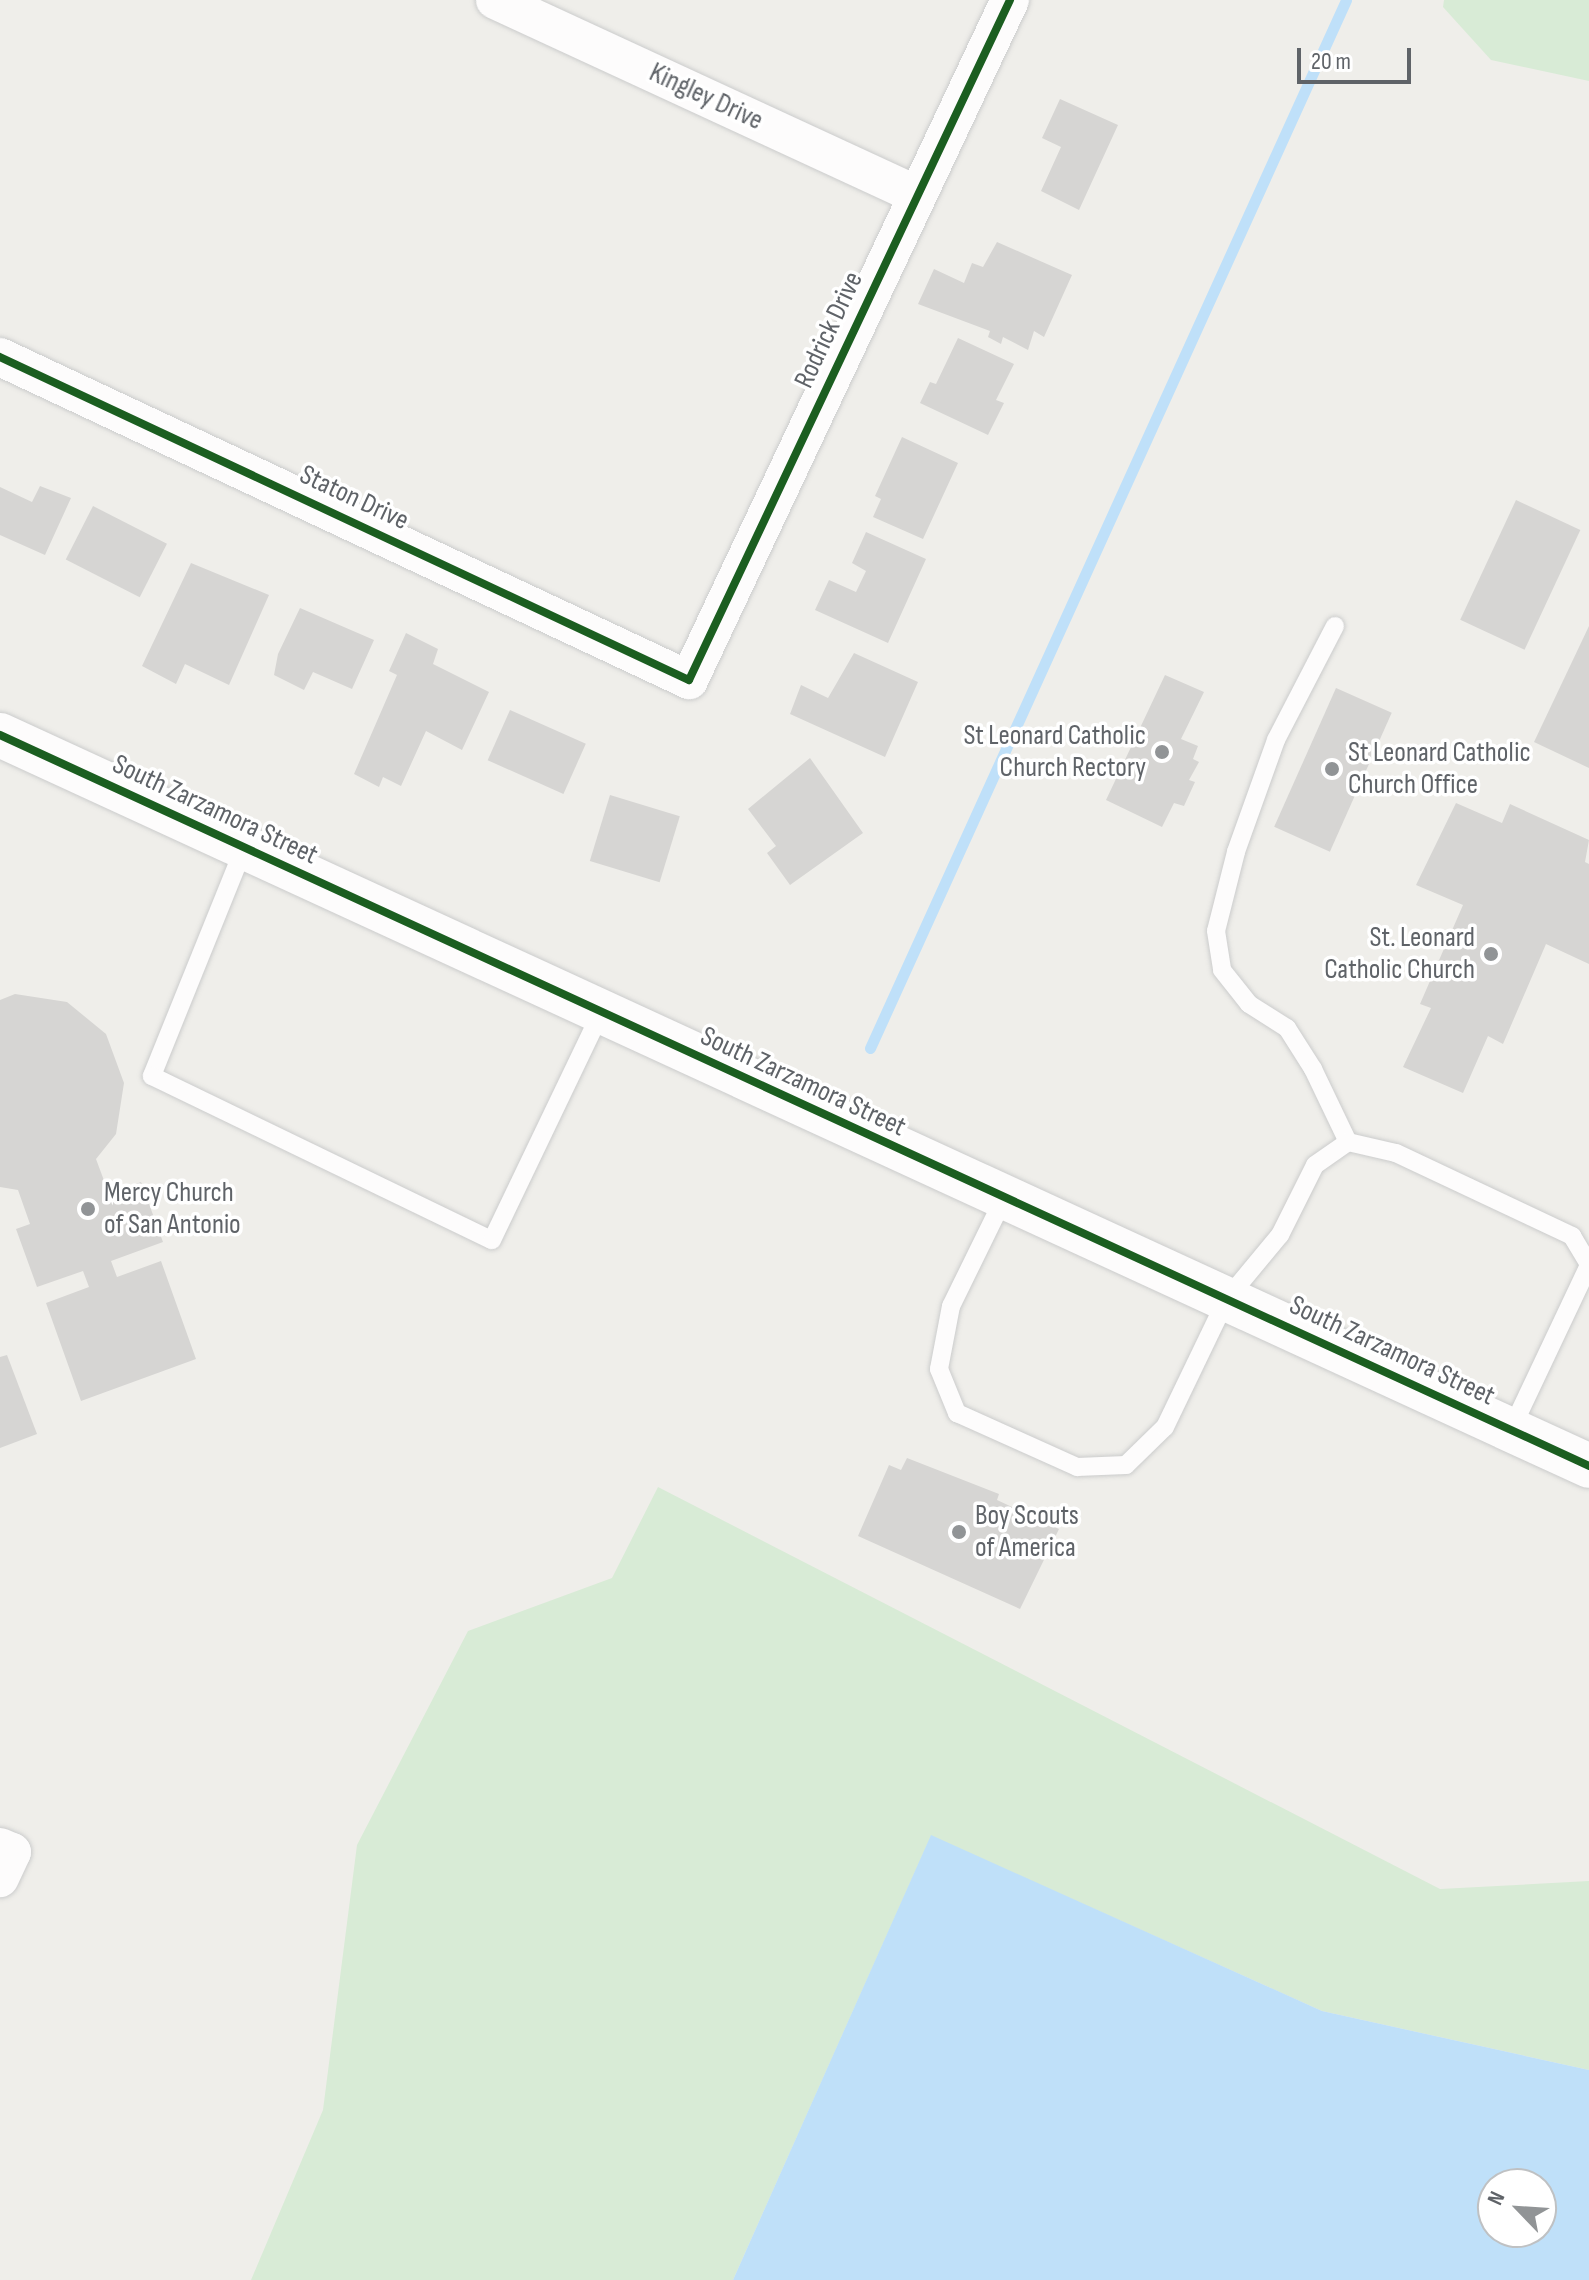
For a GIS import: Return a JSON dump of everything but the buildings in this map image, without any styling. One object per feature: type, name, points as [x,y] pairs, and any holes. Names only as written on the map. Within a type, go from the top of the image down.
[{"type":"main road","name":"South Zarzamora Street","points":[[0,735],[1589,1466]]},
{"type":"street","name":"Kingley Drive","points":[[495,0],[917,195]]},
{"type":"street","name":"Rodrick Drive","points":[[689,680],[1010,0]]},
{"type":"street","name":"Staton Drive","points":[[0,357],[689,680]]},
{"type":"lane","points":[[1335,626],[1276,740],[1236,852],[1216,931],[1222,970],[1249,1004],[1287,1028],[1313,1069],[1348,1142]]},
{"type":"lane","points":[[244,848],[152,1076],[492,1240],[601,1013]]},
{"type":"lane","points":[[1004,1198],[951,1306],[939,1369],[957,1413],[1077,1467],[1126,1465],[1165,1427],[1226,1300],[1280,1235],[1315,1165],[1348,1142],[1396,1153],[1572,1236],[1589,1265],[1511,1430]]},
{"type":"green space","points":[[1444,0],[1589,0],[1589,81],[1491,60],[1443,7]]},
{"type":"green space","points":[[658,1487],[1440,1889],[1589,1881],[1589,2070],[1322,2011],[931,1836],[733,2280],[251,2280],[323,2110],[357,1845],[468,1631],[612,1578]]},
{"type":"water","points":[[931,1835],[1322,2011],[1589,2070],[1589,2280],[733,2280]]},
{"type":"waterway","points":[[870,1048],[1346,0]]},
{"type":"cycle path","points":[[0,357],[689,680],[1010,0]]},
{"type":"cycle path","points":[[0,735],[1589,1466]]},
{"type":"place","name":"St Leonard Catholic Church Rectory","points":[[1162,752]]},
{"type":"place","name":"St Leonard Catholic Church Office","points":[[1332,769]]},
{"type":"place","name":"St. Leonard Catholic Church","points":[[1491,954]]},
{"type":"place","name":"Mercy Church of San Antonio","points":[[88,1209]]},
{"type":"place","name":"Boy Scouts of America","points":[[959,1532]]}]
